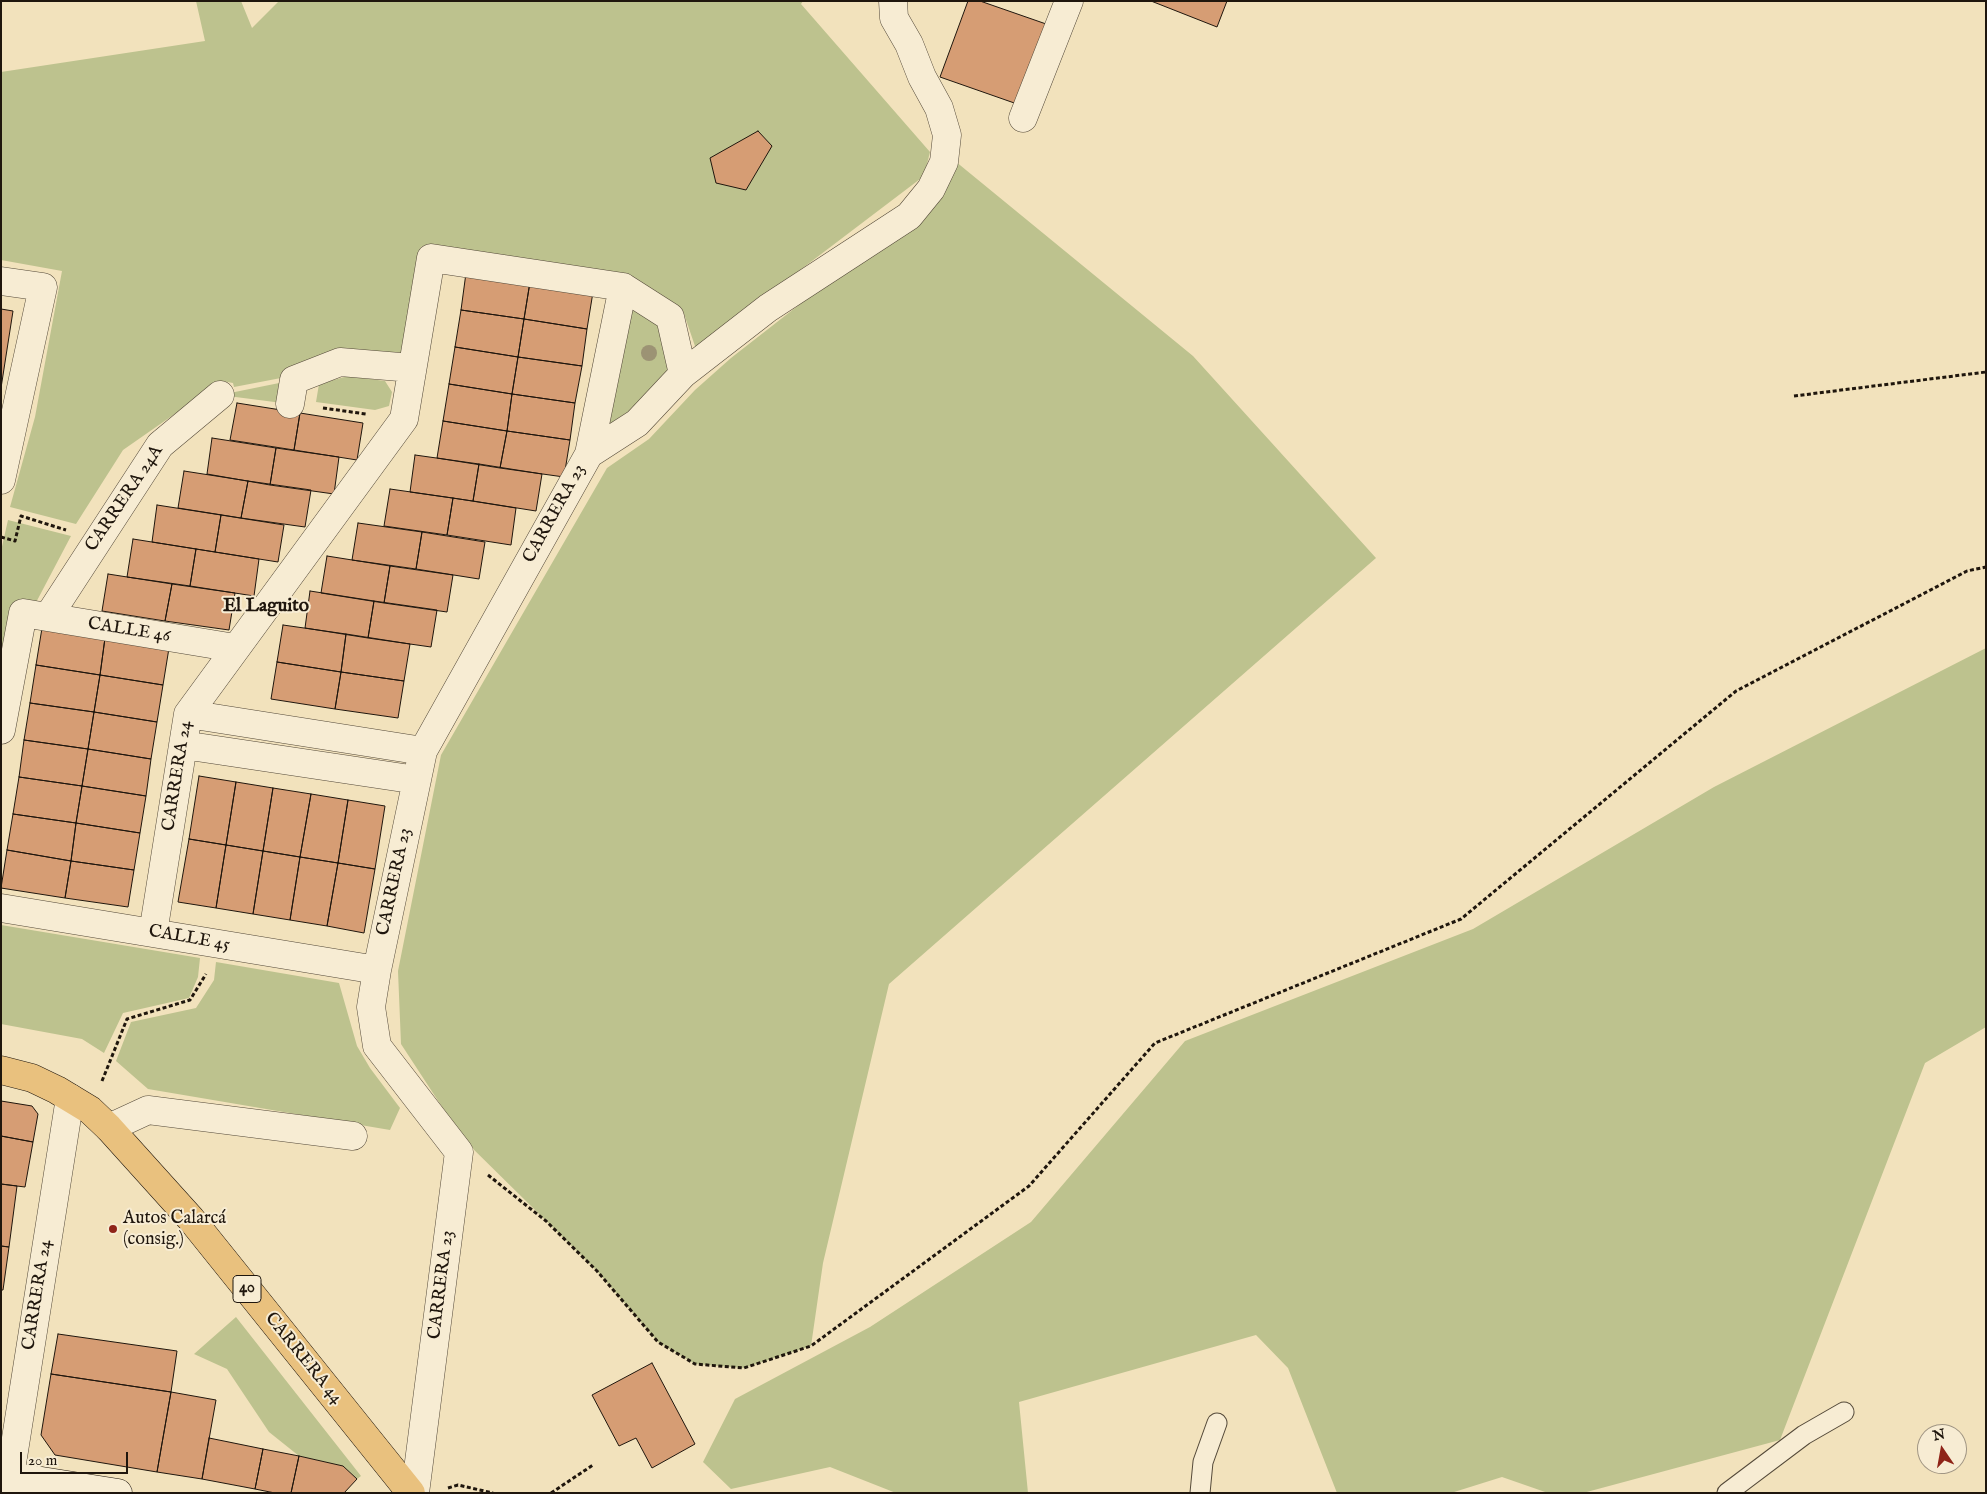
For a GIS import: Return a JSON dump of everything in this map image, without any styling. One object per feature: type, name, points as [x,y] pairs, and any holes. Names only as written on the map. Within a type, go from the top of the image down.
[{"type":"highway","name":"40","points":[[1,1070],[32,1078],[80,1104]]},
{"type":"highway","name":"CARRERA 44","points":[[80,1104],[109,1128],[191,1219],[411,1493]]},
{"type":"street","points":[[589,454],[638,424],[683,374],[768,308],[909,216],[931,189],[944,162],[947,135],[939,108],[922,77],[909,44],[894,18],[893,1]]},
{"type":"street","points":[[1023,118],[1069,1]]},
{"type":"street","points":[[290,404],[294,380],[340,362],[412,368],[431,258],[622,287],[670,317],[683,374]]},
{"type":"street","points":[[1,281],[43,287],[1,480]]},
{"type":"street","name":"CARRERA 23","points":[[427,1491],[459,1152],[377,1046],[371,1007],[423,751],[589,454],[622,287]]},
{"type":"street","name":"CARRERA 24","points":[[153,933],[188,714],[234,648],[404,419],[412,368]]},
{"type":"street","name":"CARRERA 24A","points":[[1,730],[35,615],[98,539],[160,444],[220,395]]},
{"type":"street","name":"CALLE 46","points":[[35,615],[234,648]]},
{"type":"street","points":[[188,714],[423,751]]},
{"type":"street","points":[[183,745],[417,780]]},
{"type":"street","name":"CALLE 45","points":[[1,908],[377,970]]},
{"type":"street","name":"CARRERA 24","points":[[6,1481],[80,1104]]},
{"type":"street","points":[[109,1128],[148,1110],[354,1136]]},
{"type":"street","points":[[6,1481],[118,1493]]},
{"type":"lane","points":[[1727,1493],[1804,1435],[1844,1412]]},
{"type":"lane","points":[[1200,1493],[1203,1462],[1217,1423]]},
{"type":"path","points":[[1794,396],[1986,372]]},
{"type":"path","points":[[1,537],[15,541],[21,516],[98,539]]},
{"type":"path","points":[[459,1152],[546,1221],[596,1271],[658,1342],[695,1364],[744,1368],[811,1346],[1029,1186],[1155,1044],[1462,919],[1736,691],[1967,571],[1986,567]]},
{"type":"path","points":[[80,1104],[127,1019],[190,1000],[206,978],[208,943]]},
{"type":"path","points":[[551,1493],[593,1465]]},
{"type":"path","points":[[427,1491],[458,1485],[492,1493]]},
{"type":"green space","points":[[196,1],[241,1],[252,28],[279,1],[803,1],[801,4],[930,152],[924,176],[696,349],[683,311],[628,275],[426,245],[421,247],[403,353],[340,349],[281,378],[234,387],[233,383],[222,381],[123,450],[76,524],[10,507],[35,417],[62,271],[1,260],[1,72],[205,41]]},
{"type":"green space","points":[[955,161],[1193,356],[1376,558],[889,984],[823,1263],[811,1346],[744,1368],[695,1364],[658,1342],[597,1271],[463,1139],[401,1044],[398,971],[441,755],[607,468],[649,439],[695,390],[731,358],[836,276]]},
{"type":"green space","points":[[631,309],[659,324],[669,368],[632,409],[607,426]]},
{"type":"green space","points":[[348,376],[385,381],[392,392],[389,406],[375,410],[316,402],[319,384]]},
{"type":"green space","points":[[294,380],[290,404],[220,395]]},
{"type":"green space","points":[[8,520],[71,536],[1,669],[1,551]]},
{"type":"green space","points":[[1986,648],[1986,1027],[1925,1063],[1780,1440],[1583,1493],[1548,1493],[1502,1477],[1451,1493],[1337,1493],[1288,1368],[1256,1335],[1019,1402],[1028,1493],[896,1493],[830,1467],[731,1489],[703,1462],[735,1399],[870,1327],[1031,1222],[1185,1041],[1473,929],[1714,787]]},
{"type":"green space","points":[[1,925],[200,958],[198,977],[189,998],[123,1013],[104,1053],[82,1039],[1,1024]]},
{"type":"green space","points":[[216,962],[339,983],[357,1046],[370,1068],[400,1108],[390,1130],[148,1089],[116,1061],[131,1022],[196,1008],[214,980]]},
{"type":"green space","points":[[236,1317],[361,1476],[357,1479],[343,1466],[299,1456],[269,1432],[227,1369],[194,1354]]},
{"type":"building","points":[[968,1],[980,1],[1049,25],[1020,105],[940,77]]},
{"type":"building","points":[[1151,1],[1227,1],[1217,27]]},
{"type":"building","points":[[758,131],[772,146],[746,190],[716,183],[710,158]]},
{"type":"building","points":[[466,273],[530,282],[524,319],[461,310]]},
{"type":"building","points":[[530,282],[593,292],[587,329],[524,319]]},
{"type":"building","points":[[1,309],[13,311],[1,388]]},
{"type":"building","points":[[461,310],[524,319],[518,357],[455,347]]},
{"type":"building","points":[[524,319],[587,329],[582,366],[518,357]]},
{"type":"building","points":[[455,347],[518,357],[512,394],[449,384]]},
{"type":"building","points":[[518,357],[582,366],[575,403],[512,394]]},
{"type":"building","points":[[449,384],[512,394],[507,431],[443,421]]},
{"type":"building","points":[[512,394],[575,403],[570,440],[507,431]]},
{"type":"building","points":[[237,403],[300,413],[294,450],[230,440]]},
{"type":"building","points":[[300,413],[363,423],[357,460],[294,450]]},
{"type":"building","points":[[443,421],[507,431],[500,468],[437,458]]},
{"type":"building","points":[[507,431],[570,440],[564,477],[500,468]]},
{"type":"building","points":[[212,438],[276,448],[270,485],[207,474]]},
{"type":"building","points":[[276,448],[339,457],[334,494],[270,485]]},
{"type":"building","points":[[415,455],[479,464],[473,501],[410,492]]},
{"type":"building","points":[[479,464],[542,474],[536,511],[473,501]]},
{"type":"building","points":[[184,471],[248,481],[241,518],[178,508]]},
{"type":"building","points":[[248,481],[311,490],[305,527],[241,518]]},
{"type":"building","points":[[390,489],[453,498],[447,535],[384,526]]},
{"type":"building","points":[[453,498],[516,508],[511,545],[447,535]]},
{"type":"building","points":[[157,505],[221,515],[215,552],[152,542]]},
{"type":"building","points":[[221,515],[284,525],[278,562],[215,552]]},
{"type":"building","points":[[358,523],[422,532],[416,569],[352,560]]},
{"type":"building","points":[[422,532],[485,542],[479,579],[416,569]]},
{"type":"building","points":[[133,539],[196,549],[190,586],[127,577]]},
{"type":"building","points":[[196,549],[259,559],[254,596],[190,586]]},
{"type":"building","points":[[327,556],[390,566],[384,603],[321,593]]},
{"type":"building","points":[[390,566],[453,575],[447,612],[384,603]]},
{"type":"building","points":[[108,574],[172,584],[165,621],[102,611]]},
{"type":"building","points":[[172,584],[235,593],[229,630],[165,621]]},
{"type":"building","points":[[310,591],[374,601],[368,638],[305,628]]},
{"type":"building","points":[[374,601],[437,610],[431,647],[368,638]]},
{"type":"building","points":[[283,625],[346,634],[341,672],[277,662]]},
{"type":"building","points":[[42,628],[105,638],[100,675],[36,665]]},
{"type":"building","points":[[346,634],[410,644],[404,681],[341,672]]},
{"type":"building","points":[[105,638],[169,648],[163,685],[100,675]]},
{"type":"building","points":[[277,662],[341,672],[335,709],[271,699]]},
{"type":"building","points":[[36,665],[100,675],[94,712],[30,703]]},
{"type":"building","points":[[341,672],[404,681],[398,718],[335,709]]},
{"type":"building","points":[[100,675],[163,685],[157,722],[94,712]]},
{"type":"building","points":[[30,703],[94,712],[88,749],[24,740]]},
{"type":"building","points":[[94,712],[157,722],[151,759],[88,749]]},
{"type":"building","points":[[24,740],[88,749],[82,786],[19,777]]},
{"type":"building","points":[[88,749],[151,759],[146,796],[82,786]]},
{"type":"building","points":[[199,776],[236,782],[226,845],[189,839]]},
{"type":"building","points":[[19,777],[82,786],[76,823],[13,814]]},
{"type":"building","points":[[236,782],[273,788],[263,851],[226,845]]},
{"type":"building","points":[[82,786],[146,796],[140,833],[76,823]]},
{"type":"building","points":[[273,788],[311,794],[300,857],[263,851]]},
{"type":"building","points":[[311,794],[348,800],[338,863],[300,857]]},
{"type":"building","points":[[348,800],[385,806],[375,869],[338,863]]},
{"type":"building","points":[[13,814],[76,823],[71,861],[7,850]]},
{"type":"building","points":[[76,823],[140,833],[134,870],[71,861]]},
{"type":"building","points":[[189,839],[226,845],[216,908],[178,902]]},
{"type":"building","points":[[226,845],[263,851],[253,914],[216,908]]},
{"type":"building","points":[[7,850],[71,861],[65,898],[1,888]]},
{"type":"building","points":[[263,851],[300,857],[290,920],[253,914]]},
{"type":"building","points":[[300,857],[338,863],[327,926],[290,920]]},
{"type":"building","points":[[71,861],[134,870],[128,907],[65,898]]},
{"type":"building","points":[[338,863],[375,869],[364,933],[327,926]]},
{"type":"building","points":[[1,1101],[32,1106],[38,1114],[33,1142],[1,1136]]},
{"type":"building","points":[[1,1136],[33,1142],[25,1187],[1,1184]]},
{"type":"building","points":[[1,1184],[17,1186],[9,1247],[1,1246]]},
{"type":"building","points":[[1,1246],[9,1247],[3,1290],[1,1290]]},
{"type":"building","points":[[58,1334],[177,1351],[171,1392],[51,1374]]},
{"type":"building","points":[[652,1363],[695,1444],[652,1468],[636,1438],[619,1446],[592,1395]]},
{"type":"building","points":[[51,1374],[171,1392],[157,1472],[55,1455],[41,1435]]},
{"type":"building","points":[[171,1392],[216,1400],[202,1479],[157,1472]]},
{"type":"building","points":[[209,1438],[263,1449],[255,1489],[202,1479]]},
{"type":"building","points":[[263,1449],[299,1456],[291,1493],[275,1493],[255,1489]]},
{"type":"building","points":[[299,1456],[343,1466],[357,1479],[344,1493],[291,1493]]},
{"type":"place","name":"Autos Calarcá (consig.)","points":[[113,1229]]},
{"type":"district","name":"El Laguito","points":[[266,607]]}]
